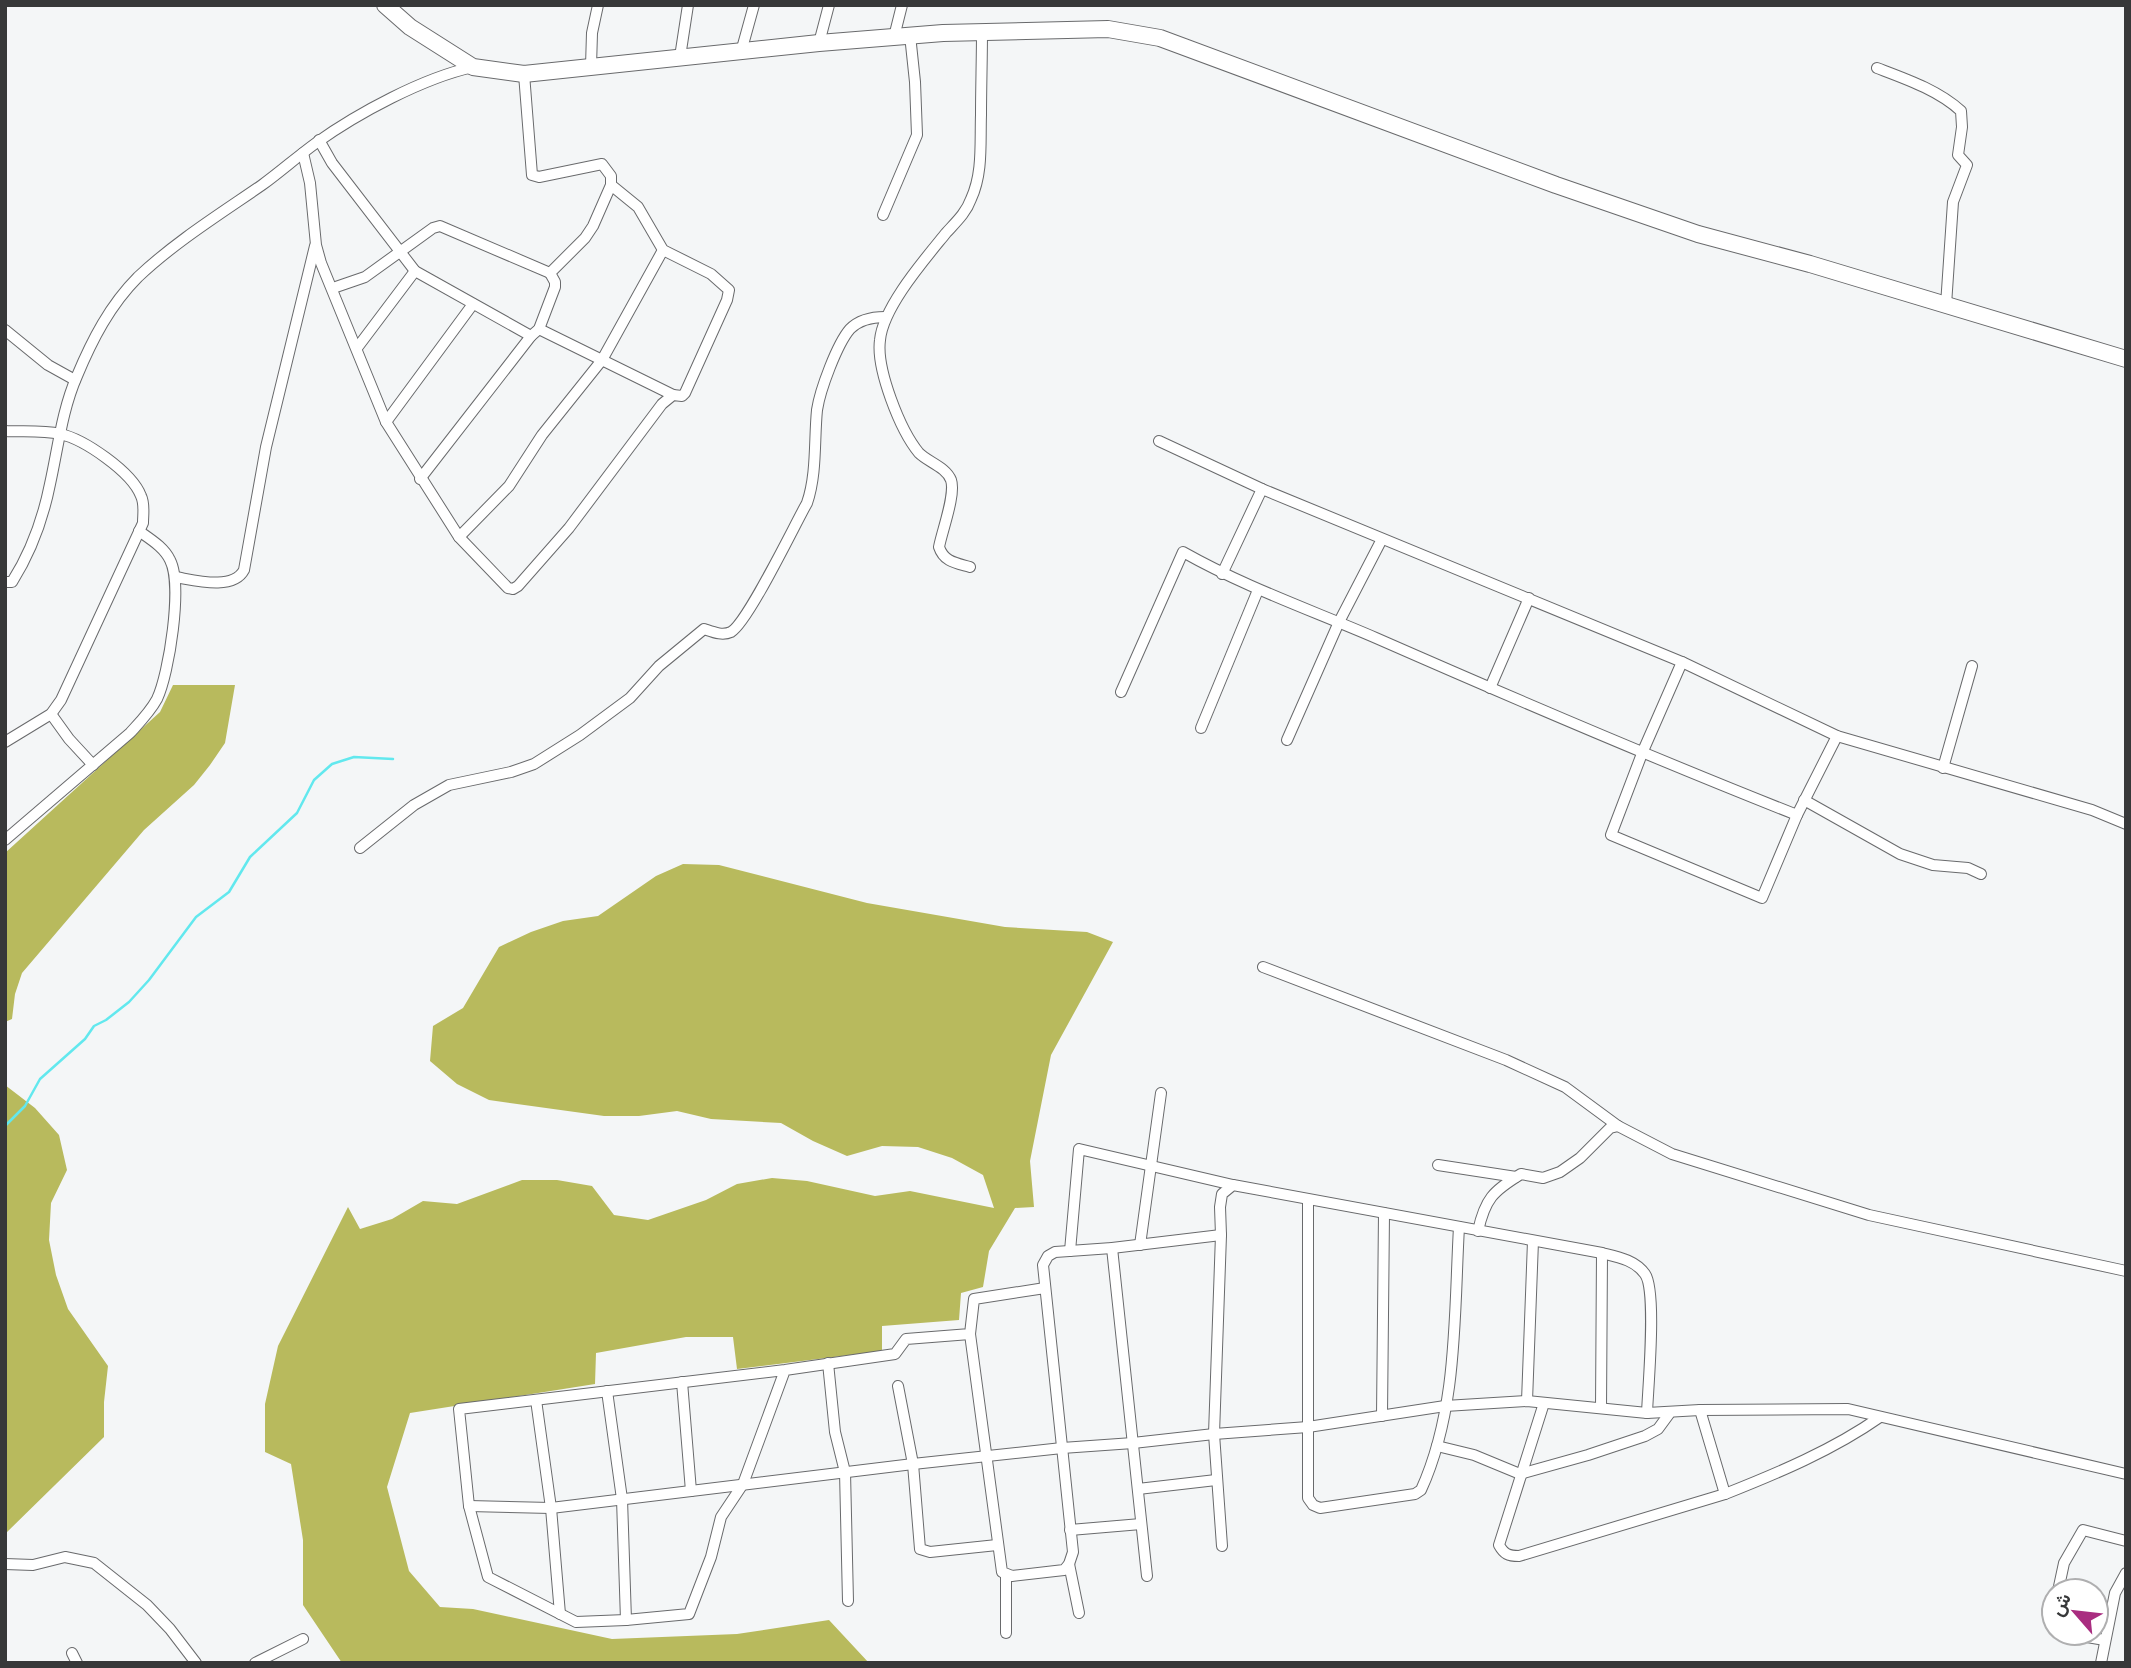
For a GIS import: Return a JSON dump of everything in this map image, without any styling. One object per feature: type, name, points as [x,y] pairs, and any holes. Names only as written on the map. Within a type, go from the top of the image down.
[{"type":"street","points":[[385,5],[410,27],[473,67]]},
{"type":"street","points":[[591,66],[592,33],[598,5]]},
{"type":"street","points":[[680,57],[688,5]]},
{"type":"street","points":[[741,52],[754,5]]},
{"type":"street","points":[[819,43],[829,5]]},
{"type":"street","points":[[883,215],[917,135],[915,82],[902,36],[902,5]]},
{"type":"street","points":[[5,594],[8,582],[31,547],[43,514],[75,380],[102,323],[139,277],[319,140],[413,89],[453,72],[473,67],[524,74],[819,43],[982,30],[1108,29],[1160,38],[1685,230],[2126,359]]},
{"type":"street","points":[[970,567],[948,561],[941,555],[939,547],[952,483],[946,473],[920,454],[910,438],[884,380],[879,358],[885,317],[923,261],[962,216],[972,198],[980,168],[982,30]]},
{"type":"street","points":[[1877,68],[1915,83],[1952,103],[1961,111],[1958,155],[1967,165],[1953,202],[1946,305]]},
{"type":"street","points":[[524,74],[532,175],[539,177],[602,164],[611,176],[611,185],[593,226],[585,238],[550,273]]},
{"type":"street","points":[[319,140],[332,163],[415,271],[472,304],[602,360],[673,395],[682,396],[727,300],[729,290],[711,274],[663,250],[638,207],[611,185]]},
{"type":"street","points":[[303,153],[321,263],[386,422],[459,537],[508,588],[518,586],[569,528],[662,404],[673,395]]},
{"type":"street","points":[[332,288],[365,277],[433,228],[440,226],[550,273],[555,282],[535,332],[420,479]]},
{"type":"street","points":[[175,577],[226,582],[238,579],[244,570],[266,447],[316,245]]},
{"type":"street","points":[[459,537],[509,486],[542,435],[602,360],[663,250]]},
{"type":"street","points":[[357,348],[415,271]]},
{"type":"street","points":[[386,422],[472,304]]},
{"type":"street","points":[[360,848],[414,805],[449,785],[511,772],[534,764],[580,736],[630,698],[659,666],[704,629],[723,634],[738,625],[751,607],[807,503],[812,485],[821,394],[839,349],[851,328],[870,316],[885,317]]},
{"type":"street","points":[[5,330],[48,365],[75,380]]},
{"type":"street","points":[[5,430],[60,434],[82,443],[105,457],[138,489],[143,508],[143,523],[67,689],[51,714],[5,742]]},
{"type":"street","points":[[1159,441],[1262,489],[1682,662],[1837,736],[2092,810],[2126,824]]},
{"type":"street","points":[[1222,574],[1262,489]]},
{"type":"street","points":[[6,836],[93,765],[147,715],[158,696],[170,650],[175,577],[167,555],[139,531]]},
{"type":"street","points":[[1287,740],[1339,622],[1382,539]]},
{"type":"street","points":[[1121,692],[1183,552],[1258,590],[1797,815]]},
{"type":"street","points":[[1201,728],[1258,590]]},
{"type":"street","points":[[1490,688],[1530,598]]},
{"type":"street","points":[[1682,662],[1643,751],[1611,835],[1762,898],[1797,815],[1837,736]]},
{"type":"street","points":[[1943,768],[1972,666]]},
{"type":"street","points":[[51,714],[69,740],[93,765]]},
{"type":"street","points":[[1804,800],[1900,854],[1933,865],[1968,868],[1981,874]]},
{"type":"street","points":[[1263,967],[1542,1076],[1565,1087],[1618,1126],[1672,1154],[1869,1215],[2126,1271]]},
{"type":"street","points":[[1140,1245],[1161,1093]]},
{"type":"street","points":[[1478,1231],[1482,1210],[1494,1191],[1521,1174],[1543,1178],[1560,1172],[1580,1158],[1610,1128],[1618,1126]]},
{"type":"street","points":[[1070,1251],[1079,1149],[1308,1200],[1625,1258],[1644,1273],[1649,1283],[1647,1413]]},
{"type":"street","points":[[1437,1165],[1516,1177]]},
{"type":"street","points":[[1222,1546],[1214,1434],[1220,1207],[1222,1194],[1233,1185]]},
{"type":"street","points":[[1308,1200],[1308,1498],[1313,1505],[1320,1508],[1415,1494],[1421,1490],[1437,1446],[1450,1377],[1460,1227]]},
{"type":"street","points":[[1382,1416],[1384,1213]]},
{"type":"street","points":[[1006,1576],[1064,1570],[1073,1552],[1043,1265],[1048,1256],[1055,1252],[1221,1235]]},
{"type":"street","points":[[1527,1401],[1533,1241]]},
{"type":"street","points":[[1112,1248],[1147,1576]]},
{"type":"street","points":[[1601,1408],[1602,1253]]},
{"type":"street","points":[[1006,1633],[1006,1576],[1000,1567],[971,1334],[974,1299],[1045,1288]]},
{"type":"street","points":[[785,1370],[743,1485],[721,1517],[712,1556],[690,1614],[576,1622],[488,1577],[469,1506],[459,1409],[785,1370],[895,1354],[906,1339],[971,1334]]},
{"type":"street","points":[[828,1363],[835,1432],[845,1472],[848,1601]]},
{"type":"street","points":[[682,1382],[691,1491]]},
{"type":"street","points":[[898,1386],[913,1464],[920,1549],[930,1552],[997,1545]]},
{"type":"street","points":[[607,1391],[622,1499],[626,1620]]},
{"type":"street","points":[[536,1400],[551,1508],[561,1614]]},
{"type":"street","points":[[469,1506],[551,1508],[913,1464],[1308,1427],[1445,1406],[1527,1401],[1669,1414],[1700,1410],[1848,1409],[2126,1474]]},
{"type":"street","points":[[1544,1403],[1499,1545],[1503,1553],[1510,1556],[1519,1556],[1725,1494],[1853,1435],[1880,1417]]},
{"type":"street","points":[[1700,1410],[1725,1494]]},
{"type":"street","points":[[1437,1446],[1474,1455],[1520,1474],[1644,1436],[1658,1429],[1669,1414]]},
{"type":"street","points":[[1138,1489],[1216,1480]]},
{"type":"street","points":[[1070,1530],[1142,1524]]},
{"type":"street","points":[[2061,1577],[2064,1563],[2083,1530],[2126,1541]]},
{"type":"street","points":[[5,1564],[33,1565],[65,1557],[94,1563],[147,1605],[196,1663]]},
{"type":"street","points":[[1069,1564],[1079,1613]]},
{"type":"street","points":[[2110,1618],[2117,1587],[2126,1573]]},
{"type":"street","points":[[255,1663],[303,1639]]},
{"type":"shaded area","points":[[173,685],[235,685],[225,743],[194,785],[144,830],[22,973],[15,994],[12,1019],[5,1022],[5,853],[160,712]]},
{"type":"shaded area","points":[[683,864],[719,865],[867,903],[1005,927],[1087,932],[1113,942],[1051,1055],[1030,1161],[1034,1207],[1015,1208],[989,1251],[983,1287],[961,1293],[959,1320],[882,1326],[882,1351],[737,1369],[733,1337],[686,1337],[596,1353],[595,1384],[410,1413],[387,1487],[409,1571],[440,1607],[473,1609],[612,1639],[737,1634],[829,1620],[869,1663],[342,1663],[303,1605],[303,1540],[291,1464],[265,1452],[265,1404],[278,1346],[348,1207],[360,1229],[392,1219],[423,1201],[457,1204],[522,1180],[557,1180],[592,1186],[614,1215],[648,1220],[706,1200],[737,1184],[772,1178],[807,1181],[875,1196],[910,1191],[994,1208],[983,1175],[952,1158],[918,1147],[882,1146],[847,1156],[781,1123],[711,1119],[677,1111],[639,1116],[604,1116],[489,1100],[457,1084],[430,1061],[433,1026],[463,1008],[499,947],[563,921],[598,916],[656,876]]},
{"type":"shaded area","points":[[5,1085],[35,1108],[59,1135],[67,1170],[51,1203],[49,1240],[56,1275],[68,1309],[108,1366],[104,1437],[5,1534]]},
{"type":"waterway","points":[[5,1126],[25,1106],[40,1079],[85,1039],[94,1026],[129,1002],[196,917],[229,892],[250,857],[297,813],[314,780],[332,764],[354,757],[393,759]]}]
